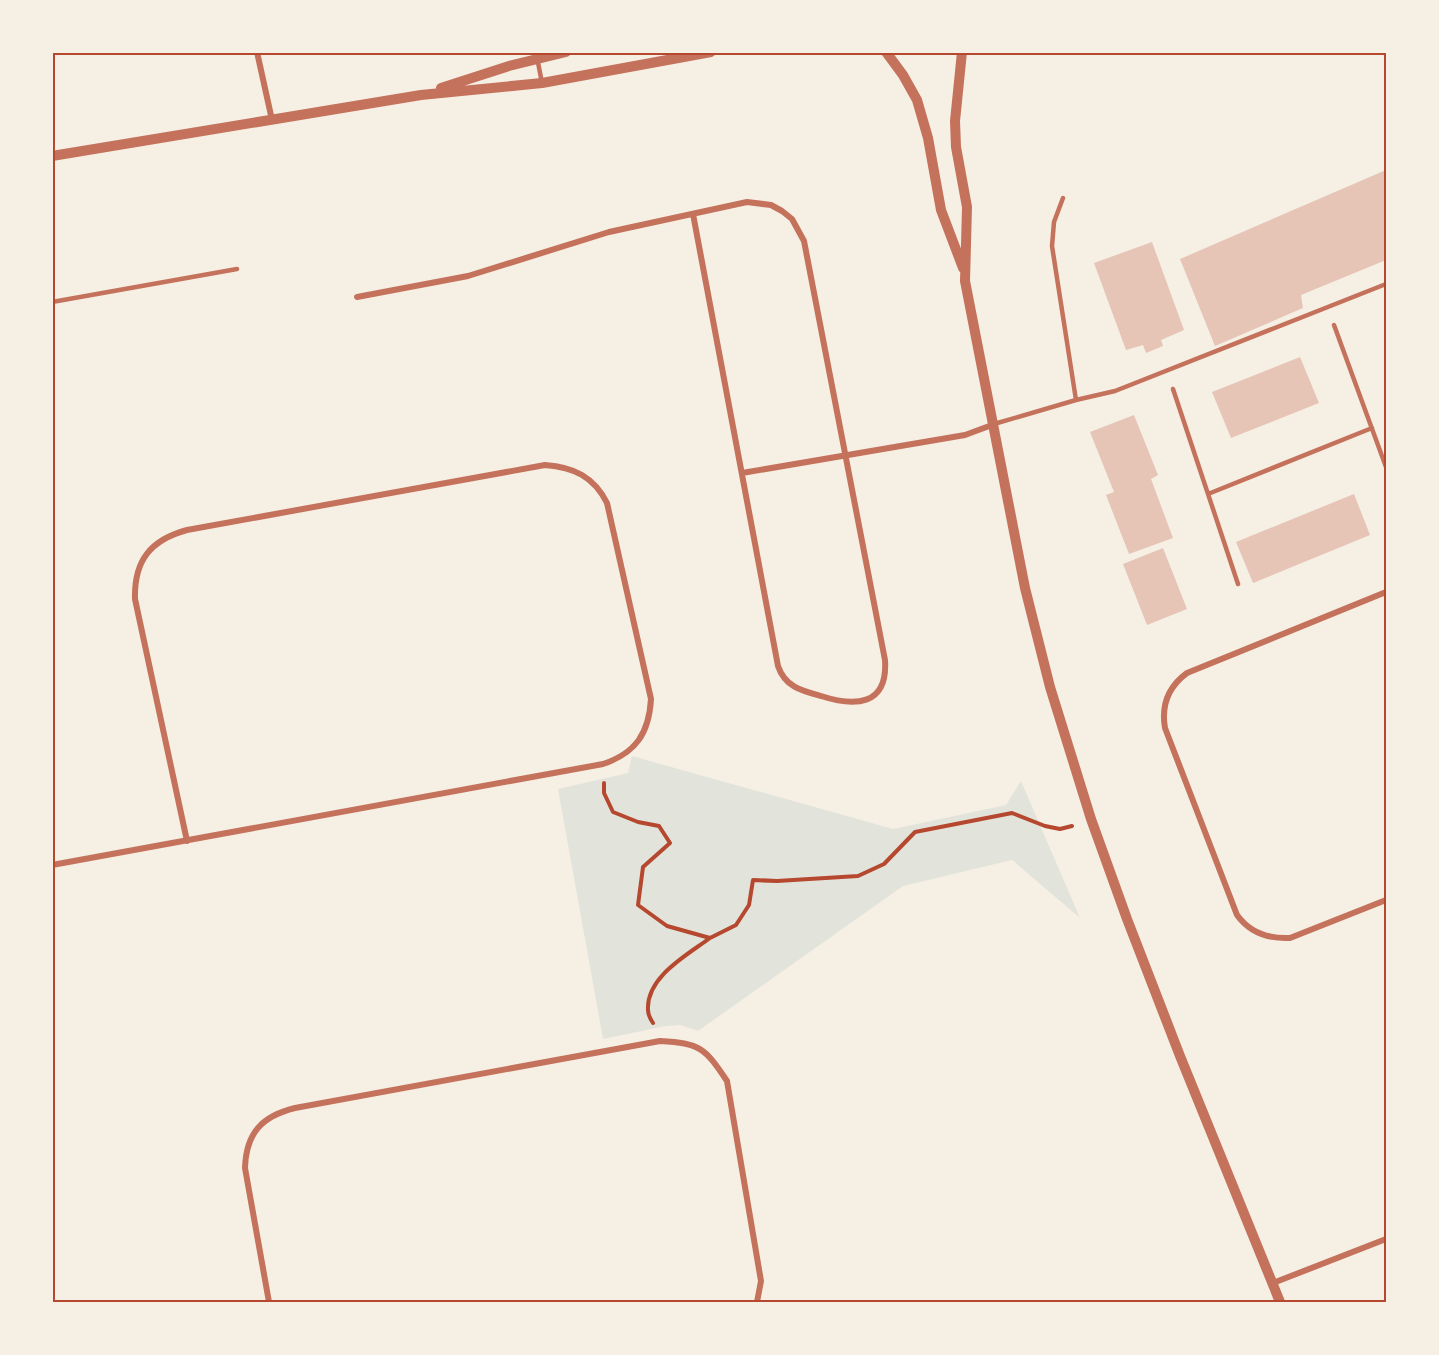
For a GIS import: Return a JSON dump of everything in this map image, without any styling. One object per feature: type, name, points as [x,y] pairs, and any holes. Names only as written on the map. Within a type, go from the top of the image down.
[{"type":"street","points":[[257,52],[272,120]]},
{"type":"street","points":[[421,95],[537,56],[566,52]]},
{"type":"street","points":[[52,156],[421,95],[542,83],[711,52]]},
{"type":"street","points":[[886,52],[903,75],[917,100],[928,138],[941,210],[965,274],[992,425],[1025,588],[1047,676],[1092,819],[1127,919],[1180,1056],[1280,1302]]},
{"type":"street","points":[[962,52],[955,121],[956,147],[967,207],[965,274]]},
{"type":"street","points":[[357,297],[468,276],[609,232],[747,202],[771,205],[792,219],[804,242],[885,671],[878,691],[862,702],[842,703],[801,690],[792,686],[781,674],[693,214]]},
{"type":"street","points":[[742,473],[965,435],[992,425]]},
{"type":"street","points":[[52,866],[603,764],[616,759],[637,743],[644,732],[650,716],[651,699],[608,503],[602,492],[584,475],[572,469],[545,465],[187,530],[170,535],[155,544],[137,570],[134,585],[135,599],[187,841]]},
{"type":"street","points":[[1386,592],[1187,673],[1178,679],[1164,702],[1163,715],[1165,728],[1237,915],[1244,925],[1273,939],[1290,938],[1386,900]]},
{"type":"street","points":[[270,1302],[245,1168],[245,1153],[250,1140],[257,1128],[268,1118],[281,1111],[295,1108],[660,1041],[684,1042],[702,1049],[710,1055],[727,1081],[761,1281],[757,1302]]},
{"type":"street","points":[[1273,1283],[1386,1239]]},
{"type":"lane","points":[[537,56],[542,83]]},
{"type":"lane","points":[[1063,198],[1054,222],[1052,246],[1076,400]]},
{"type":"lane","points":[[52,302],[237,269]]},
{"type":"lane","points":[[992,425],[1115,391],[1386,284]]},
{"type":"lane","points":[[1334,325],[1386,467]]},
{"type":"lane","points":[[1173,389],[1238,584]]},
{"type":"lane","points":[[1209,494],[1372,428]]},
{"type":"path","points":[[603,764],[604,793],[613,812],[638,822],[659,826],[670,843],[643,867],[638,905],[667,926],[710,938]]},
{"type":"path","points":[[660,1041],[648,1011],[653,986],[670,969],[710,938],[736,925],[750,905],[753,880],[777,881],[858,876],[884,864],[915,832],[1012,813],[1045,826],[1060,829],[1072,826]]},
{"type":"shaded area","points":[[632,756],[893,829],[1006,805],[1021,781],[1080,918],[1012,860],[903,886],[698,1031],[680,1025],[666,1026],[603,1039],[558,789],[628,773]]},
{"type":"building","points":[[1386,170],[1386,260],[1301,295],[1303,308],[1215,346],[1180,259]]},
{"type":"building","points":[[1152,242],[1184,330],[1161,340],[1163,346],[1146,353],[1143,345],[1126,350],[1094,263]]},
{"type":"building","points":[[1300,357],[1319,403],[1231,438],[1212,392]]},
{"type":"building","points":[[1134,415],[1158,475],[1151,479],[1173,538],[1129,554],[1106,495],[1114,492],[1090,432]]},
{"type":"building","points":[[1354,494],[1370,535],[1253,583],[1236,542]]},
{"type":"building","points":[[1163,548],[1187,609],[1147,625],[1123,564]]}]
